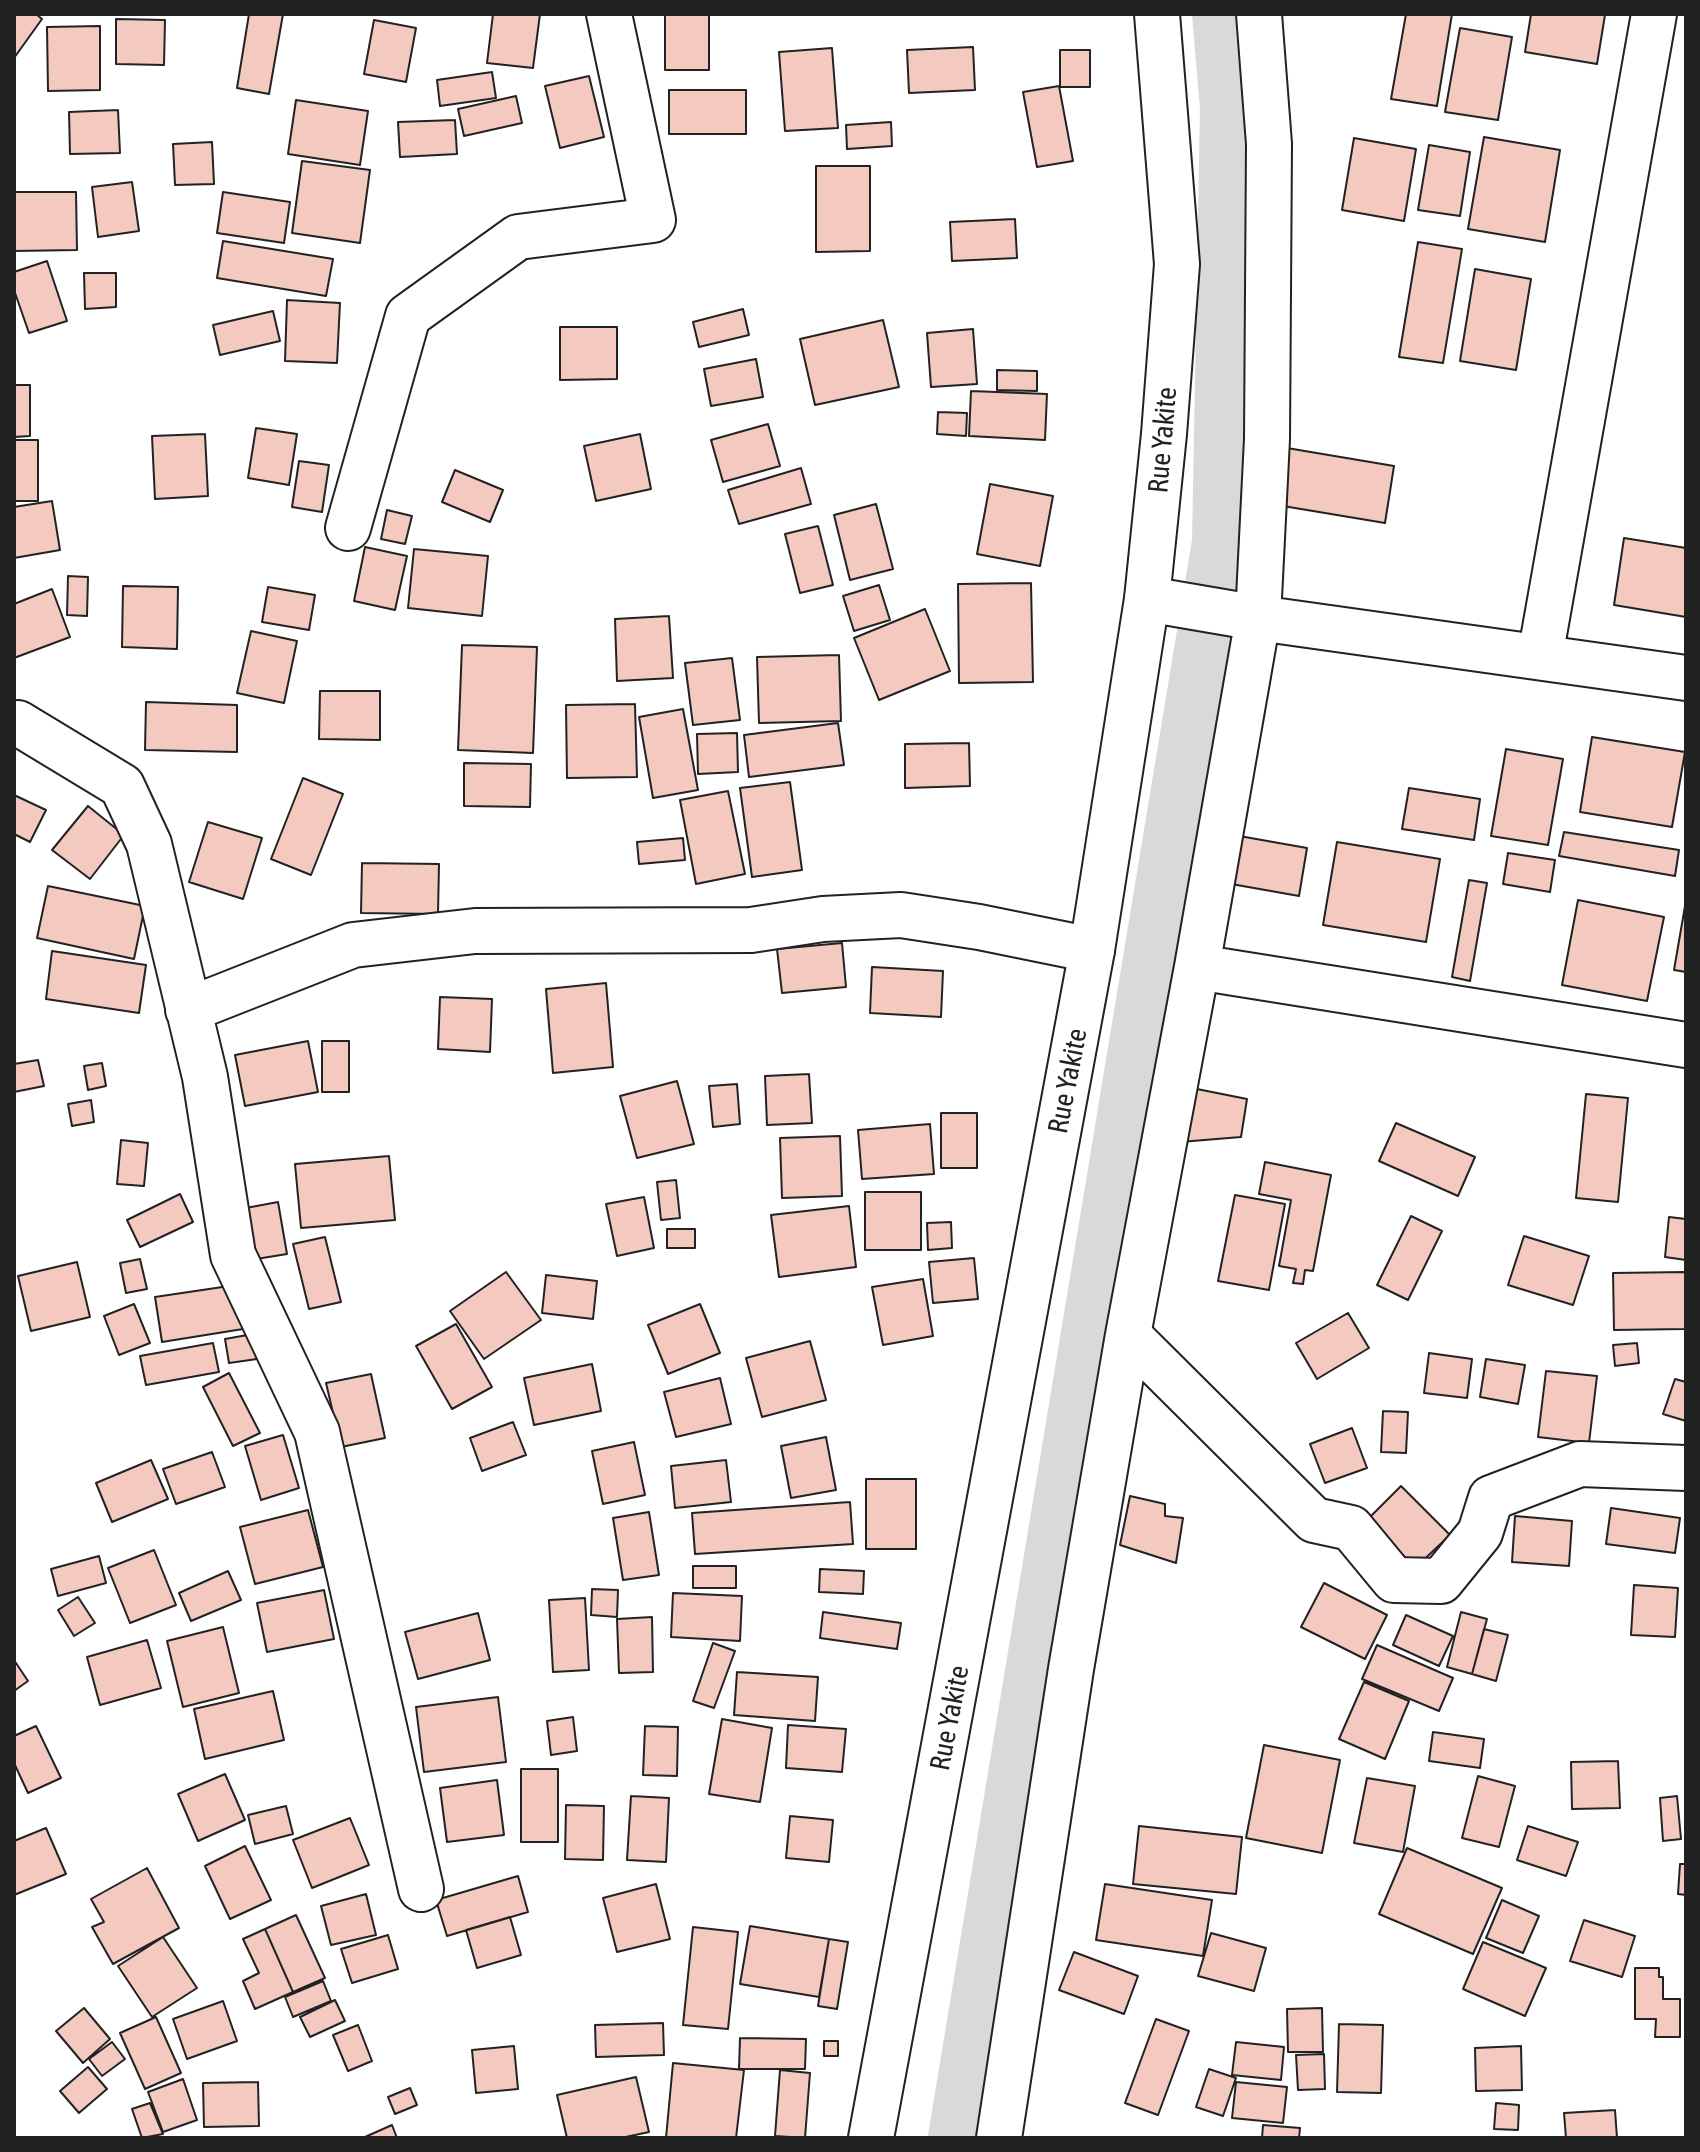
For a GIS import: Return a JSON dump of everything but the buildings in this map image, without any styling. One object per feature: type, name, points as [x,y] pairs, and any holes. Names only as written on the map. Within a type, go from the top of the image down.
[{"type":"street","points":[[348,528],[408,316],[518,237],[653,220],[609,14]]},
{"type":"street","name":"Rue Yakite","points":[[871,2138],[1092,950],[1147,599],[1177,264],[1157,14]]},
{"type":"street","points":[[999,2138],[1071,1669],[1128,1335],[1197,967],[1246,616],[1267,439],[1269,144],[1259,14]]},
{"type":"street","points":[[1540,657],[1654,14]]},
{"type":"street","points":[[1147,599],[1246,616],[1686,678]]},
{"type":"street","points":[[14,724],[18,723],[122,786],[149,844],[205,1077],[233,1255],[317,1432],[421,1889]]},
{"type":"street","points":[[188,1010],[353,945],[475,931],[751,930],[823,919],[901,915],[1092,950]]},
{"type":"street","points":[[1197,967],[1686,1045]]},
{"type":"street","points":[[1128,1335],[1314,1520],[1351,1528],[1394,1580],[1441,1581],[1480,1533],[1491,1498],[1580,1464],[1686,1468]]},
{"type":"waterway","points":[[964,2138],[1228,543],[1236,107],[1228,14]]}]
